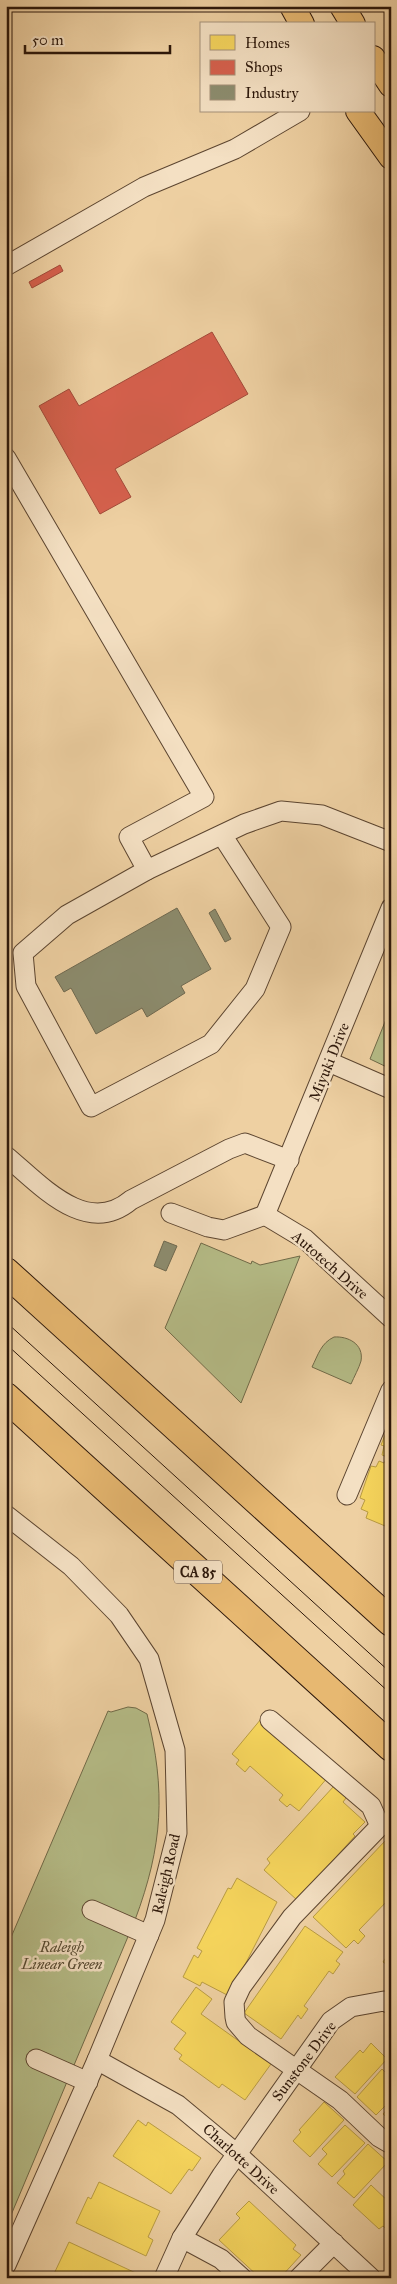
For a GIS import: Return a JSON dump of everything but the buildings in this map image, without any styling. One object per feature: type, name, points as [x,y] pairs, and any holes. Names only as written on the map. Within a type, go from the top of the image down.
[{"type":"highway","points":[[6,1272],[391,1622]]},
{"type":"highway","name":"CA 85","points":[[6,1397],[391,1747]]},
{"type":"main road","points":[[292,6],[301,22]]},
{"type":"main road","points":[[342,6],[352,22]]},
{"type":"main road","points":[[374,60],[391,85]]},
{"type":"main road","points":[[359,112],[391,157]]},
{"type":"street","points":[[6,266],[144,188],[235,149],[298,112]]},
{"type":"street","points":[[6,458],[204,797],[128,837],[147,870]]},
{"type":"street","points":[[222,835],[281,928],[255,989],[211,1044],[92,1107],[26,986],[23,953],[67,915],[147,870],[244,824],[281,811],[322,815],[391,842]]},
{"type":"street","name":"Miyuki Drive","points":[[266,1216],[391,908]]},
{"type":"street","points":[[329,1062],[391,1089]]},
{"type":"street","points":[[6,1156],[62,1202],[84,1213],[103,1214],[120,1210],[131,1200],[245,1142],[289,1160]]},
{"type":"street","points":[[170,1213],[208,1227],[224,1230],[266,1216]]},
{"type":"street","name":"Autotech Drive","points":[[266,1216],[305,1239],[388,1311]]},
{"type":"street","points":[[347,1495],[391,1390]]},
{"type":"street","name":"Raleigh Road","points":[[6,1515],[71,1566],[118,1615],[149,1659],[175,1750],[177,1833],[155,1920],[88,2082],[6,2265]]},
{"type":"street","points":[[270,1720],[370,1806],[385,1829],[292,1917],[236,1996],[234,2010],[236,2022],[248,2036],[294,2070],[340,2100],[384,2142],[391,2144]]},
{"type":"street","points":[[92,1910],[149,1935]]},
{"type":"street","name":"Sunstone Drive","points":[[164,2278],[182,2238],[294,2070],[331,2021],[351,2006],[384,2001],[391,2004]]},
{"type":"street","points":[[36,2059],[88,2082]]},
{"type":"street","name":"Charlotte Drive","points":[[97,2060],[178,2105],[237,2154],[371,2278]]},
{"type":"street","points":[[182,2238],[221,2259],[242,2278]]},
{"type":"street","points":[[299,2278],[334,2243]]},
{"type":"green space","points":[[391,1007],[391,1069],[370,1059]]},
{"type":"green space","points":[[201,1243],[251,1264],[252,1261],[260,1265],[300,1256],[241,1403],[165,1328]]},
{"type":"green space","points":[[334,1337],[345,1338],[354,1342],[360,1350],[361,1361],[351,1384],[312,1367],[323,1346]]},
{"type":"green space","name":"Raleigh Linear Green","points":[[128,1707],[136,1708],[147,1714],[157,1768],[159,1818],[151,1867],[135,1920],[6,2227],[6,1949],[108,1711],[111,1712]]},
{"type":"tram line","points":[[6,1322],[391,1673]]},
{"type":"tram line","points":[[6,1344],[391,1694]]}]
